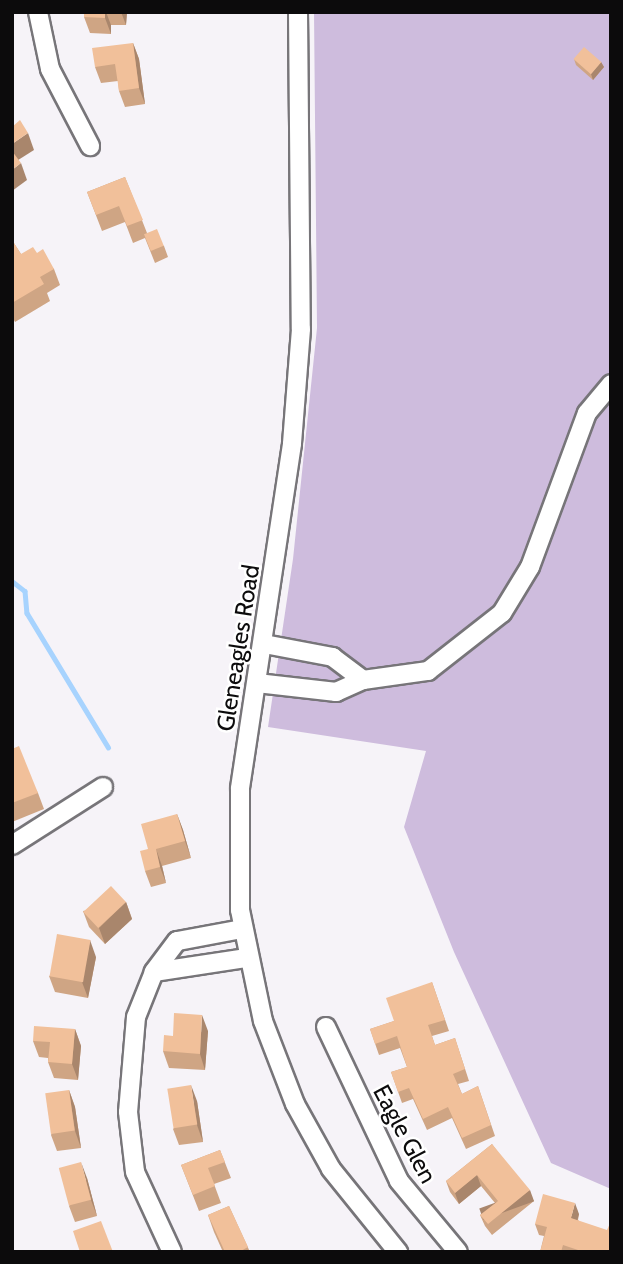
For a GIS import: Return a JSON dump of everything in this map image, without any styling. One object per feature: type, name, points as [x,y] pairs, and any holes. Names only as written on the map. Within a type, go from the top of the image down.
[{"type":"street","points":[[38,12],[50,69],[90,146]]},
{"type":"street","name":"Gleneagles Road","points":[[298,12],[301,329],[264,644],[239,812],[242,929],[267,1037],[295,1104],[331,1169],[398,1252]]},
{"type":"street","points":[[257,683],[336,692],[363,680],[428,671],[502,613],[530,567],[587,413],[611,384]]},
{"type":"street","points":[[264,644],[333,657],[363,680]]},
{"type":"street","points":[[12,845],[103,787]]},
{"type":"street","points":[[172,1252],[135,1172],[128,1112],[136,1017],[155,972],[177,941],[242,929]]},
{"type":"street","points":[[155,972],[247,958]]},
{"type":"street","name":"Eagle Glen","points":[[326,1027],[399,1181],[458,1252]]},
{"type":"shaded area","points":[[314,12],[611,12],[611,1189],[551,1163],[454,952],[404,827],[426,751],[268,727],[293,559],[317,328]]},
{"type":"building","points":[[84,12],[105,12],[105,18],[84,17]]},
{"type":"building","points":[[133,43],[139,88],[119,91],[115,64],[95,67],[92,48]]},
{"type":"building","points":[[584,47],[601,62],[591,74],[574,59]]},
{"type":"building","points":[[20,120],[28,133],[12,144],[12,127]]},
{"type":"building","points":[[12,151],[21,163],[12,170]]},
{"type":"building","points":[[125,177],[143,220],[127,226],[119,206],[96,215],[87,192]]},
{"type":"building","points":[[157,229],[164,246],[151,251],[144,234]]},
{"type":"building","points":[[12,240],[21,254],[33,247],[37,253],[43,249],[54,269],[40,277],[44,284],[12,303]]},
{"type":"building","points":[[19,746],[38,793],[12,803],[12,749]]},
{"type":"building","points":[[177,814],[185,841],[156,849],[160,867],[145,871],[140,851],[148,849],[141,824]]},
{"type":"building","points":[[111,886],[126,902],[98,928],[83,912]]},
{"type":"building","points":[[57,934],[90,940],[83,982],[50,976]]},
{"type":"building","points":[[432,982],[445,1020],[428,1025],[435,1045],[455,1038],[465,1069],[453,1074],[462,1094],[478,1086],[491,1125],[462,1138],[448,1107],[423,1119],[409,1088],[398,1092],[391,1072],[407,1067],[397,1036],[375,1044],[370,1029],[394,1021],[386,998]]},
{"type":"building","points":[[174,1013],[202,1015],[200,1054],[163,1051],[164,1035],[173,1036]]},
{"type":"building","points":[[34,1026],[75,1029],[72,1064],[48,1062],[50,1042],[33,1041]]},
{"type":"building","points":[[191,1085],[197,1125],[174,1128],[167,1089]]},
{"type":"building","points":[[69,1090],[75,1131],[51,1134],[45,1093]]},
{"type":"building","points":[[492,1144],[530,1190],[488,1224],[480,1215],[498,1201],[477,1175],[455,1193],[446,1181]]},
{"type":"building","points":[[220,1150],[225,1162],[208,1168],[215,1186],[193,1195],[181,1165]]},
{"type":"building","points":[[81,1162],[91,1200],[69,1206],[59,1168]]},
{"type":"building","points":[[543,1194],[575,1203],[571,1218],[607,1230],[611,1221],[611,1252],[584,1252],[563,1245],[561,1252],[540,1252],[547,1227],[535,1224]]},
{"type":"building","points":[[229,1206],[248,1247],[239,1252],[225,1252],[208,1215]]},
{"type":"building","points":[[101,1221],[113,1252],[80,1252],[73,1231]]},
{"type":"waterway","points":[[12,581],[25,591],[27,613],[108,747]]}]
